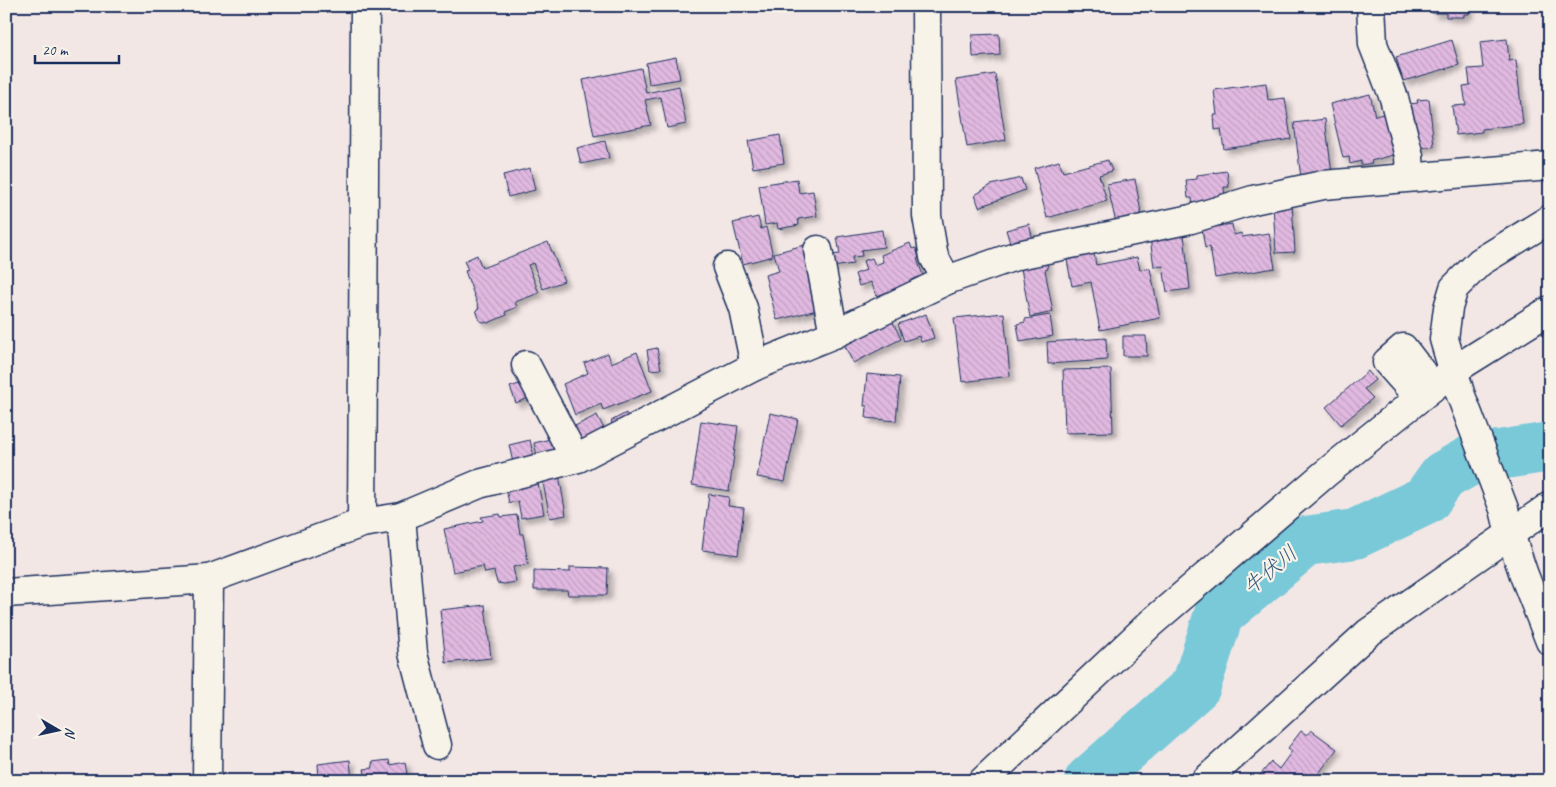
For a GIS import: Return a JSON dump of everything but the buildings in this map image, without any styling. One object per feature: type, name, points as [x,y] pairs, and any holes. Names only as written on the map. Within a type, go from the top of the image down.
[{"type":"street","points":[[362,523],[366,6]]},
{"type":"street","points":[[926,6],[927,216],[934,257],[947,280]]},
{"type":"street","points":[[1371,6],[1373,44],[1394,98],[1409,156],[1410,176]]},
{"type":"street","points":[[6,594],[209,580],[362,523],[401,517],[479,484],[575,458],[755,366],[834,334],[947,280],[1018,255],[1191,219],[1253,200],[1323,185],[1410,176],[1550,166]]},
{"type":"street","points":[[1550,219],[1480,262],[1454,288],[1448,308],[1444,339],[1457,382],[1527,582],[1550,641]]},
{"type":"street","points":[[818,250],[834,334]]},
{"type":"street","points":[[727,267],[743,308],[755,366]]},
{"type":"street","points":[[983,781],[1151,623],[1326,473],[1426,393],[1457,382],[1550,310]]},
{"type":"street","points":[[526,365],[575,458]]},
{"type":"street","points":[[1205,781],[1368,633],[1507,522],[1550,506]]},
{"type":"street","points":[[401,517],[413,653],[437,745]]},
{"type":"street","points":[[207,781],[209,580]]},
{"type":"waterway","name":"牛伏川","points":[[1089,781],[1196,686],[1219,614],[1306,541],[1355,534],[1426,500],[1443,476],[1473,459],[1550,447]]}]
